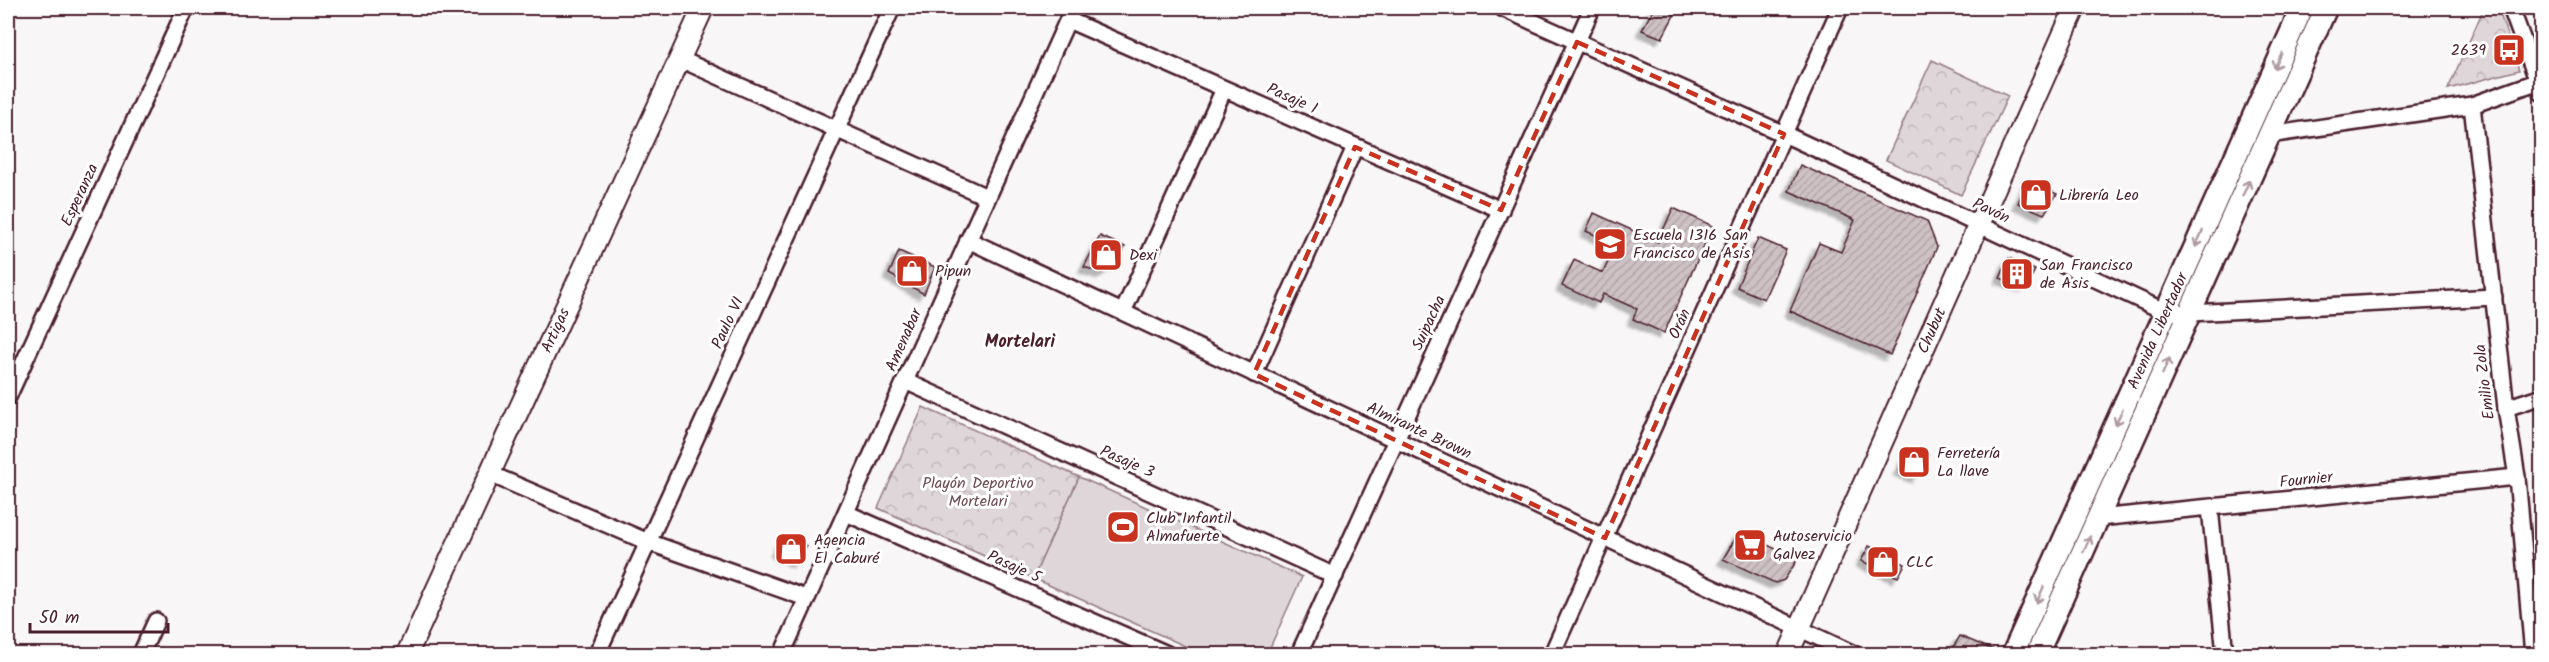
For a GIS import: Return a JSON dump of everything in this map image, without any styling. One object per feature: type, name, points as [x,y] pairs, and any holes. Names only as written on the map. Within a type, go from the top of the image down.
[{"type":"main road","name":"Avenida Libertador","points":[[2013,654],[2302,8]]},
{"type":"main road","name":"Avenida Libertador","points":[[2037,654],[2326,8]]},
{"type":"street","name":"Esperanza","points":[[8,397],[186,8]]},
{"type":"street","name":"Artigas","points":[[407,654],[703,8]]},
{"type":"street","name":"Paulo VI","points":[[597,654],[892,8]]},
{"type":"street","name":"Pavón","points":[[1502,8],[1784,134],[2166,312],[2190,313],[2494,297]]},
{"type":"street","name":"Suipacha","points":[[1299,654],[1592,8]]},
{"type":"street","name":"Orán","points":[[1552,654],[1840,8]]},
{"type":"street","name":"Chubut","points":[[1788,654],[2075,8]]},
{"type":"street","points":[[2269,135],[2472,105],[2540,85],[2511,8]]},
{"type":"street","name":"Pasaje 1","points":[[1071,14],[1224,89],[1501,210]]},
{"type":"street","name":"Amenabar","points":[[786,653],[806,598],[1071,14]]},
{"type":"street","points":[[680,59],[987,197]]},
{"type":"street","points":[[1123,312],[1224,89]]},
{"type":"street","name":"Emilio Zola","points":[[2472,105],[2506,408],[2517,477],[2533,654]]},
{"type":"street","points":[[1254,374],[1356,147]]},
{"type":"street","name":"Almirante Brown","points":[[968,240],[1854,654]]},
{"type":"street","name":"Pasaje 3","points":[[905,381],[1335,576]]},
{"type":"street","points":[[2506,408],[2541,396]]},
{"type":"street","points":[[490,474],[648,542],[806,598]]},
{"type":"street","name":"Fournier","points":[[2098,518],[2517,477]]},
{"type":"street","points":[[2210,508],[2225,654]]},
{"type":"street","name":"Pasaje 5","points":[[846,513],[1167,654]]},
{"type":"street","points":[[141,654],[156,621]]},
{"type":"highlighted area","points":[[1577,42],[1784,134],[1605,538],[1254,374],[1355,147],[1501,210]]},
{"type":"green space","points":[[2484,8],[2498,8],[2519,70],[2448,89]]},
{"type":"green space","points":[[1932,60],[2008,96],[1961,195],[1886,160]]},
{"type":"green space","name":"Playón Deportivo Mortelari","points":[[923,407],[1079,477],[1033,578],[878,508]]},
{"type":"green space","name":"Club Infantil Almafuerte","points":[[1079,477],[1302,577],[1267,654],[1203,654],[1033,578]]},
{"type":"building","points":[[1654,8],[1678,8],[1662,38],[1642,30]]},
{"type":"building","points":[[1800,165],[1927,221],[1937,247],[1890,355],[1790,311],[1819,243],[1841,252],[1855,220],[1789,191]]},
{"type":"building","points":[[2027,180],[2057,194],[2044,214],[2018,203]]},
{"type":"building","points":[[1673,208],[1713,226],[1664,333],[1633,319],[1637,309],[1603,294],[1599,303],[1562,286],[1574,260],[1603,273],[1616,244],[1586,231],[1594,213],[1658,242]]},
{"type":"building","name":"Dexi","points":[[1100,236],[1125,247],[1118,263],[1102,273],[1084,267]]},
{"type":"building","points":[[1758,238],[1786,250],[1764,299],[1737,287]]},
{"type":"building","name":"Pipun","points":[[899,251],[935,267],[924,294],[889,274]]},
{"type":"building","name":"San Francisco de Asis","points":[[2009,258],[2035,270],[2026,287],[2000,278]]},
{"type":"building","name":"Ferretería La llave","points":[[1910,448],[1928,455],[1917,477],[1899,470]]},
{"type":"building","name":"Autoservicio Galvez","points":[[1739,532],[1798,559],[1784,580],[1775,583],[1723,559]]},
{"type":"building","name":"Agencia El Caburé","points":[[784,536],[807,546],[798,562],[776,551]]},
{"type":"building","name":"CLC","points":[[1869,546],[1905,564],[1898,577],[1861,561]]},
{"type":"building","points":[[1960,636],[2001,653],[1949,654]]},
{"type":"place","name":"2639","points":[[2509,50]]},
{"type":"place","name":"Librería Leo","points":[[2036,195]]},
{"type":"place","name":"Escuela 1316 San Francisco de Asis","points":[[1610,244]]},
{"type":"place","name":"Dexi","points":[[1106,255]]},
{"type":"place","name":"Pipun","points":[[912,271]]},
{"type":"place","name":"San Francisco de Asis","points":[[2017,274]]},
{"type":"place","name":"Ferretería La llave","points":[[1914,462]]},
{"type":"place","name":"Club Infantil Almafuerte","points":[[1123,527]]},
{"type":"place","name":"Autoservicio Galvez","points":[[1750,545]]},
{"type":"place","name":"Agencia El Caburé","points":[[791,549]]},
{"type":"place","name":"CLC","points":[[1883,562]]},
{"type":"district","name":"Mortelari","points":[[1020,342]]}]
